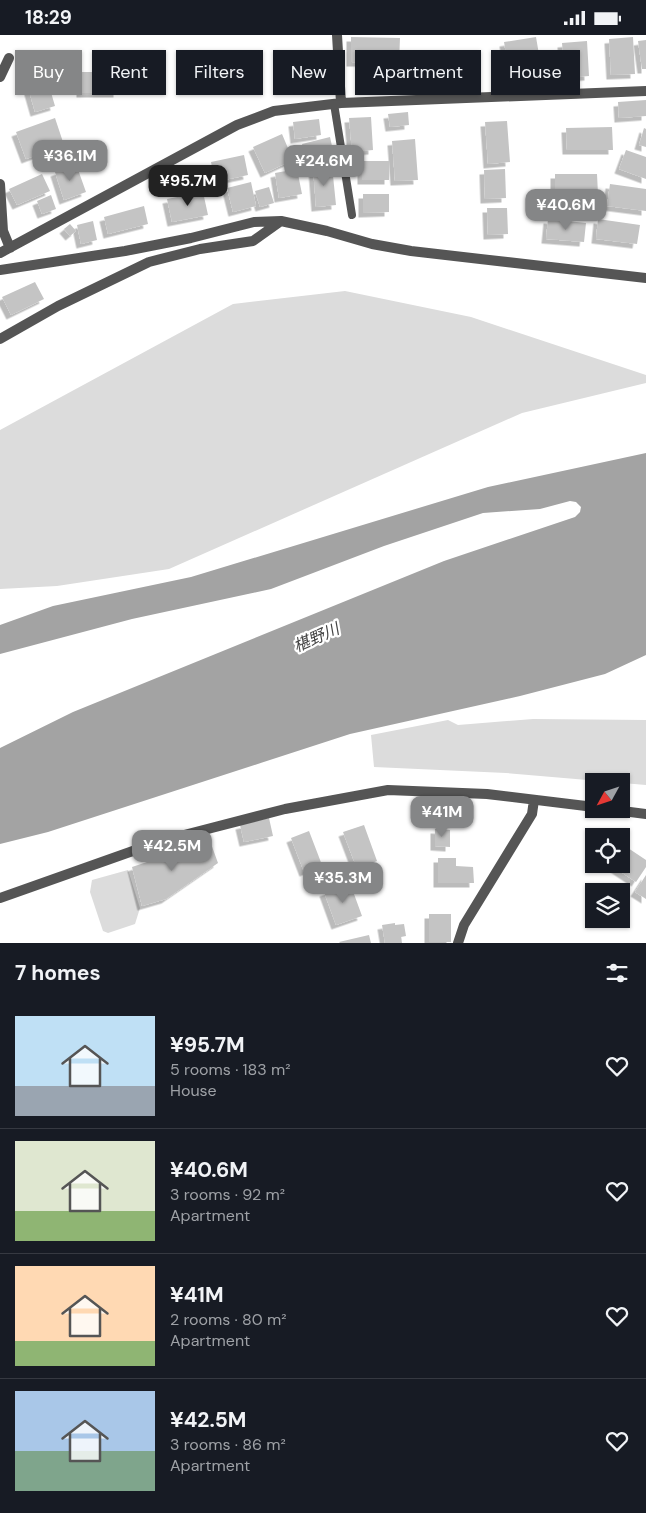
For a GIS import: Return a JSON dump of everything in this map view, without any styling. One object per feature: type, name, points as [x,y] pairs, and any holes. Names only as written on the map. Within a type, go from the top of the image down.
[{"type":"street","points":[[336,35],[337,103]]},
{"type":"street","points":[[0,77],[9,58]]},
{"type":"street","points":[[0,253],[237,125],[274,111],[337,103],[646,91]]},
{"type":"street","points":[[0,183],[3,231],[10,248]]},
{"type":"street","points":[[0,339],[58,306],[149,262],[200,249],[253,241],[281,221]]},
{"type":"street","points":[[0,270],[125,251],[191,238],[254,222],[281,221],[327,231],[372,245],[646,278]]},
{"type":"street","points":[[0,898],[162,841],[285,809],[388,790],[487,794],[585,806]]},
{"type":"street","points":[[458,943],[464,925],[532,814],[534,800]]},
{"type":"street","points":[[630,812],[646,814]]},
{"type":"lane","points":[[337,103],[352,215]]},
{"type":"shaded area","points":[[345,291],[471,317],[646,375],[646,383],[522,413],[169,569],[57,586],[0,589],[0,430],[233,304]]},
{"type":"shaded area","points":[[533,719],[646,720],[646,785],[630,784],[630,773],[585,773],[585,780],[506,773],[374,767],[371,735],[448,720],[458,725]]},
{"type":"shaded area","points":[[128,870],[140,908],[135,924],[108,933],[103,931],[90,892],[92,880]]},
{"type":"water","name":"椹野川","points":[[646,453],[646,655],[605,674],[520,696],[350,734],[48,832],[0,844],[0,748],[73,712],[444,561],[575,517],[580,512],[581,507],[576,502],[570,501],[540,509],[483,513],[384,546],[271,589],[132,619],[0,654],[0,625],[53,606],[191,577],[488,487]]},
{"type":"building","points":[[351,37],[400,38],[400,50],[355,50],[355,62],[351,62]]},
{"type":"building","points":[[536,37],[538,50],[505,50],[504,42]]},
{"type":"building","points":[[633,37],[635,74],[611,75],[609,39]]},
{"type":"building","points":[[646,40],[646,69],[642,69],[638,41]]},
{"type":"building","points":[[587,41],[589,76],[580,77],[580,50],[563,50],[562,43]]},
{"type":"building","points":[[82,72],[92,72],[92,93],[82,93]]},
{"type":"building","points":[[30,95],[52,95],[55,106],[35,112]]},
{"type":"building","points":[[646,100],[646,116],[619,118],[618,102]]},
{"type":"building","points":[[408,112],[409,125],[390,127],[388,114]]},
{"type":"building","points":[[371,117],[373,150],[352,152],[349,118]]},
{"type":"building","points":[[55,118],[64,145],[26,159],[16,132]]},
{"type":"building","points":[[319,119],[321,135],[295,139],[293,122]]},
{"type":"building","points":[[507,121],[510,162],[488,164],[485,122]]},
{"type":"building","points":[[612,127],[613,150],[567,150],[566,128]]},
{"type":"building","points":[[644,128],[646,129],[646,147],[639,145]]},
{"type":"building","points":[[282,134],[293,160],[265,173],[253,147]]},
{"type":"building","points":[[330,137],[334,155],[306,162],[302,144]]},
{"type":"building","points":[[415,139],[418,180],[395,181],[392,141]]},
{"type":"building","points":[[626,150],[646,157],[646,179],[619,169]]},
{"type":"building","points":[[244,155],[248,175],[215,182],[211,162]]},
{"type":"building","points":[[362,161],[389,161],[389,180],[362,180]]},
{"type":"building","points":[[76,164],[86,192],[64,200],[55,172]]},
{"type":"building","points":[[332,166],[336,205],[316,207],[313,168]]},
{"type":"building","points":[[297,169],[302,194],[279,198],[275,173]]},
{"type":"building","points":[[505,169],[506,198],[485,199],[484,170]]},
{"type":"building","points":[[42,174],[50,191],[17,205],[9,189]]},
{"type":"building","points":[[555,174],[597,174],[598,194],[555,195]]},
{"type":"building","points":[[251,182],[256,206],[233,212],[227,188]]},
{"type":"building","points":[[610,184],[646,189],[646,211],[607,206]]},
{"type":"building","points":[[269,187],[274,203],[260,207],[255,191]]},
{"type":"building","points":[[203,192],[208,215],[172,222],[167,199]]},
{"type":"building","points":[[363,194],[389,194],[389,212],[363,213]]},
{"type":"building","points":[[51,195],[56,209],[42,214],[37,201]]},
{"type":"building","points":[[144,206],[148,224],[108,234],[104,217]]},
{"type":"building","points":[[487,208],[507,208],[508,234],[488,235]]},
{"type":"building","points":[[548,219],[586,223],[584,242],[546,239]]},
{"type":"building","points":[[598,219],[640,225],[637,244],[596,239]]},
{"type":"building","points":[[93,221],[97,240],[81,244],[77,225]]},
{"type":"building","points":[[70,224],[76,231],[70,236],[64,229]]},
{"type":"building","points":[[35,282],[44,299],[11,315],[2,297]]},
{"type":"building","points":[[269,818],[273,836],[244,842],[240,825]]},
{"type":"building","points":[[364,825],[377,861],[357,869],[343,832]]},
{"type":"building","points":[[435,829],[450,830],[450,847],[435,846]]},
{"type":"building","points":[[309,831],[322,865],[304,872],[291,838]]},
{"type":"building","points":[[210,841],[218,863],[166,899],[142,906],[132,867]]},
{"type":"building","points":[[630,849],[646,860],[646,867],[636,882],[622,873],[630,873]]},
{"type":"building","points":[[438,858],[456,858],[456,866],[473,867],[474,883],[438,883]]},
{"type":"building","points":[[646,875],[646,899],[635,892]]},
{"type":"building","points":[[350,883],[362,916],[336,925],[324,892]]},
{"type":"building","points":[[429,914],[451,914],[451,942],[429,942]]},
{"type":"building","points":[[395,923],[395,925],[404,924],[406,936],[401,937],[402,943],[385,943],[382,925]]},
{"type":"building","points":[[369,935],[371,943],[339,942]]}]
